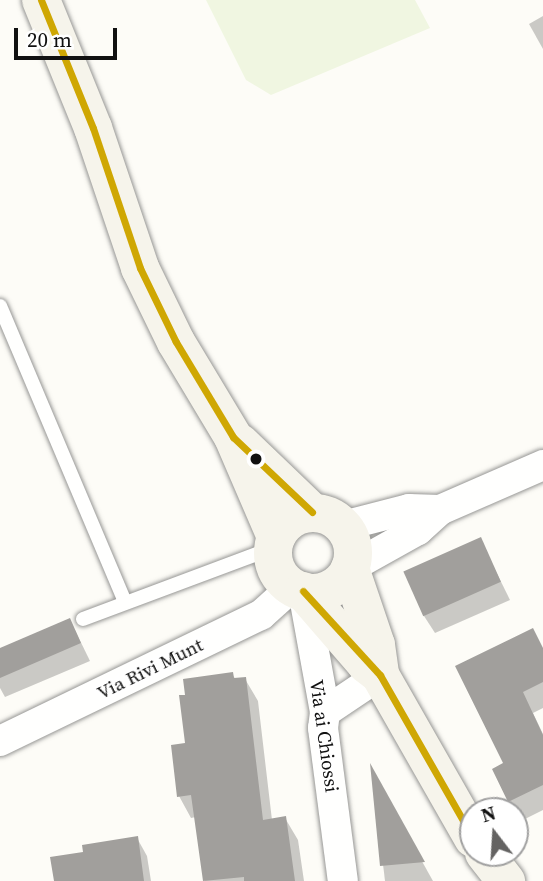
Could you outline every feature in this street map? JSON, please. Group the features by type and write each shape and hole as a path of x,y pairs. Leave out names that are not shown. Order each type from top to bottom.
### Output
{"main road":[{"path":"41,0 93,128 145,279 176,342 233,437 274,542 277,570 366,664 380,675"},
{"path":"233,437 328,519 353,546 350,568 376,645 380,675 459,813"},
{"path":"274,542 290,520 328,519"},
{"path":"297,589 335,586 350,568"},
{"path":"495,867 506,881"}],"street":[{"path":"350,568 418,530 440,510 543,465"},
{"path":"328,519 409,509 440,510"},
{"name":"Via ai Chiossi","path":"297,589 325,712 323,728 343,881"},
{"name":"Via Rivi Munt","path":"0,741 261,615 297,589"},
{"path":"325,712 380,675"}],"lane":[{"path":"0,306 125,602"},
{"path":"83,619 274,542"}],"green space":[{"path":"206,0 415,0 430,28 271,95 246,80"}],"building":[{"path":"481,537 501,582 423,616 403,572"},
{"path":"70,618 81,643 0,678 0,648"},
{"path":"533,628 543,648 543,682 523,692 543,735 543,785 518,797 506,797 492,769 503,763 455,666"},
{"path":"233,672 234,678 246,677 263,820 286,816 295,881 244,881 244,877 203,881 191,795 177,797 171,745 185,743 179,695 185,695 183,679"},
{"path":"370,763 425,862 380,866"},
{"path":"138,836 144,881 54,881 50,857 83,852 82,845"}],"transit line":[{"path":"41,0 93,128 140,268 176,342 233,437 312,512"},
{"path":"303,591 380,675 459,813"}]}
